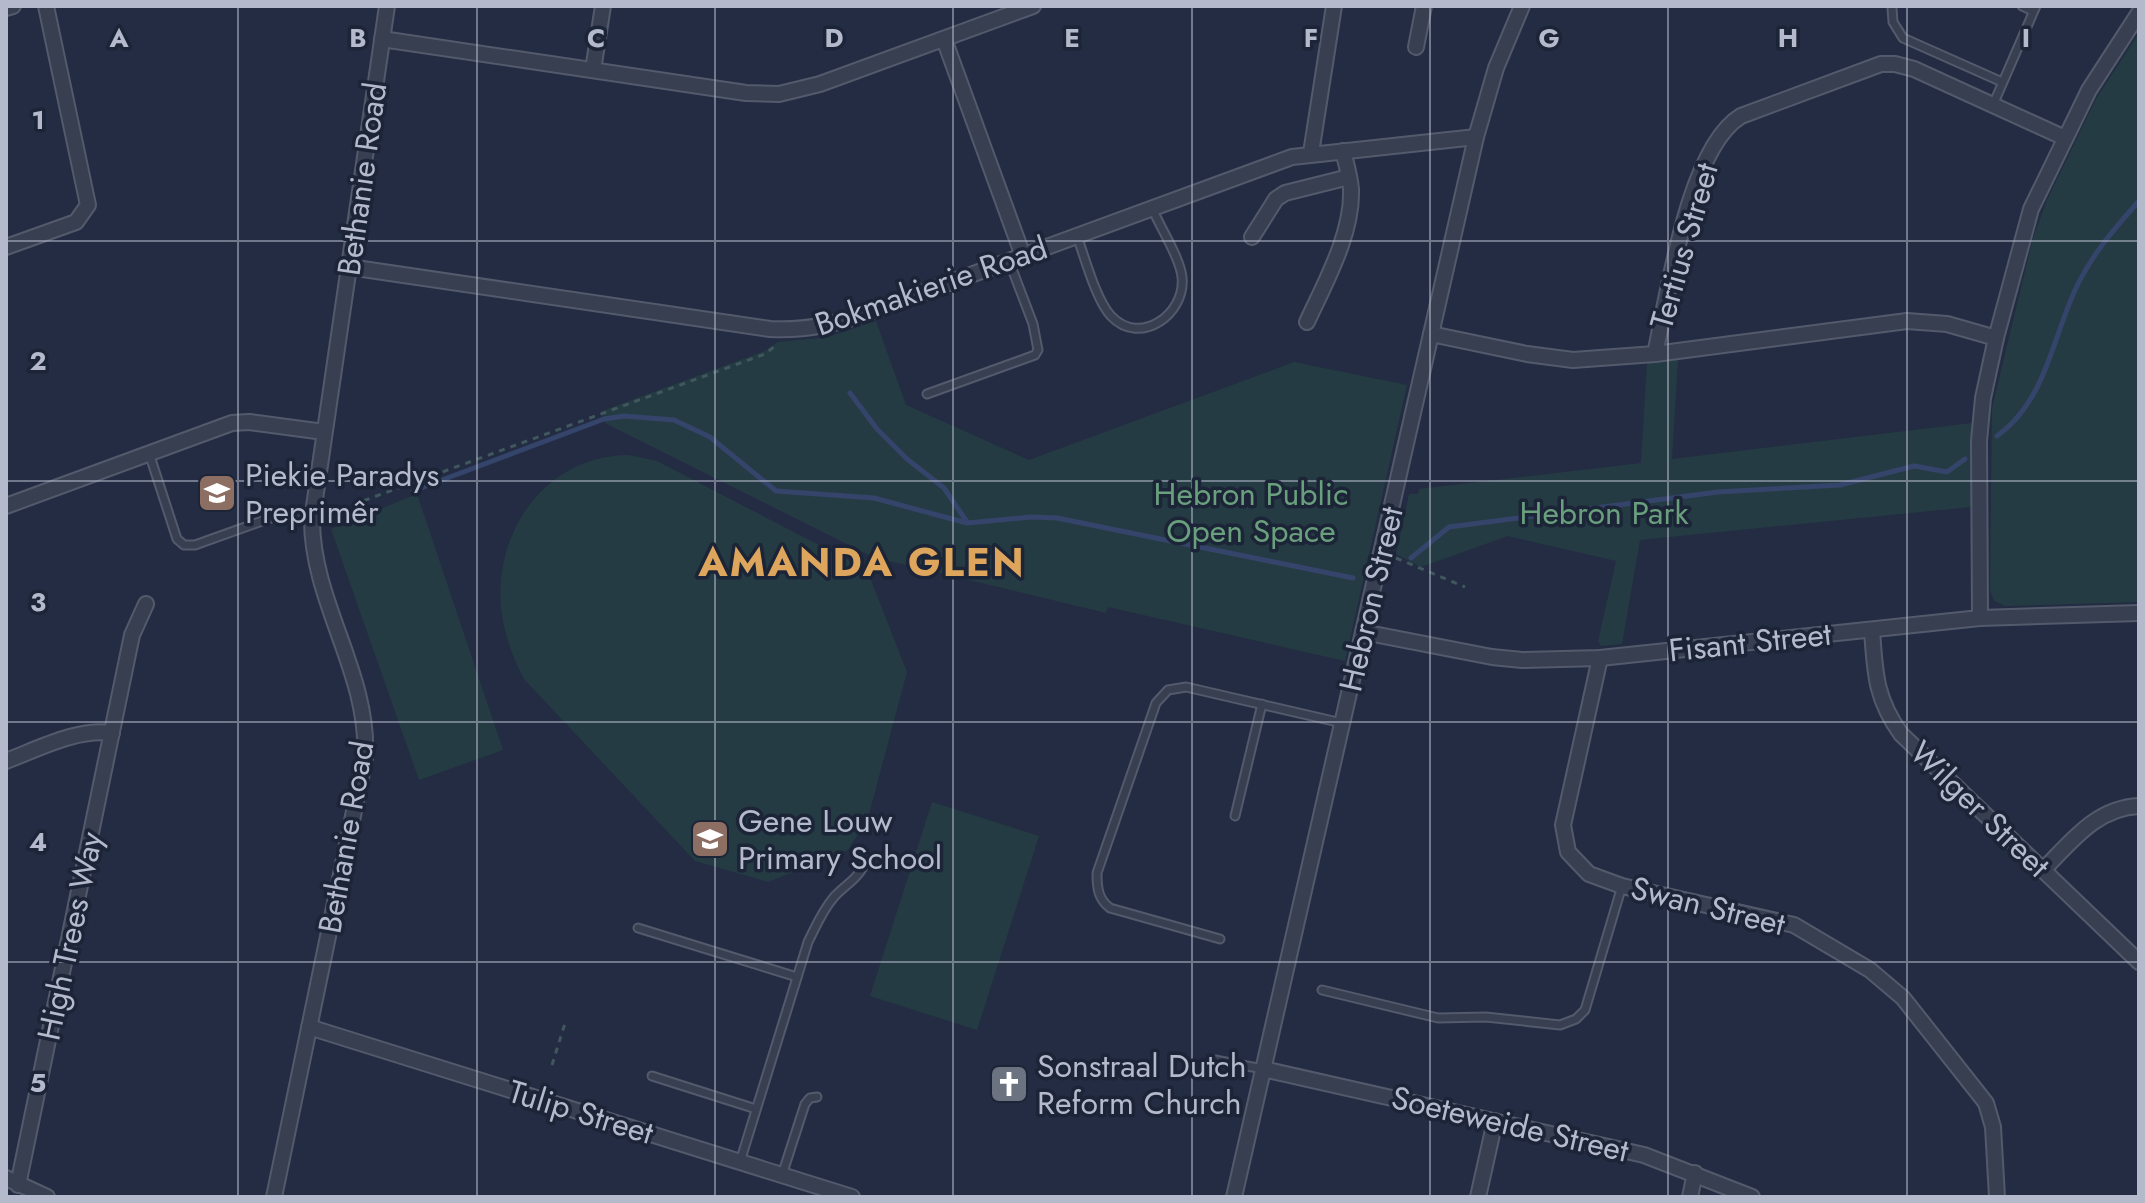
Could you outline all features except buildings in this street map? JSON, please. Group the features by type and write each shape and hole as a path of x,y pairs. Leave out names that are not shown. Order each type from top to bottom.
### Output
{"street":[{"path":"6,8 13,6"},
{"path":"6,247 76,222 87,209 88,198 46,6"},
{"name":"Bethanie Road","path":"274,1197 367,737 360,697 315,560 312,517 387,6"},
{"path":"593,70 603,6"},
{"path":"382,39 746,93 779,94 820,84 1033,6"},
{"path":"1311,153 1334,6"},
{"path":"1416,47 1424,6"},
{"name":"Hebron Street","path":"1234,1197 1476,137 1496,68 1522,6"},
{"path":"1980,618 1979,441 1983,398 1996,338 2031,209 2089,90 2139,13"},
{"path":"944,39 1016,258"},
{"name":"Tertius Street","path":"1655,354 1695,184 1713,146 1734,120 1888,63 1904,65 2065,138"},
{"name":"Bokmakierie Road","path":"349,267 784,330 821,327 840,323 1292,157 1476,137"},
{"path":"1307,322 1339,252 1350,203 1349,177 1343,151"},
{"path":"1252,237 1276,199 1285,193 1349,177"},
{"path":"1431,334 1555,358 1603,359 1907,321 1947,324 1996,338"},
{"path":"6,506 238,422 324,432"},
{"name":"High Trees Way","path":"47,1197 12,1182 132,635 146,604"},
{"name":"Fisant Street","path":"1363,632 1522,660 1600,658 1980,618 2139,613"},
{"name":"Wilger Street","path":"1872,630 1876,684 1887,715 1901,734 2139,962"},
{"name":"Swan Street","path":"1600,658 1564,816 1563,834 1568,852 1580,867 1598,878 1622,886 1794,925 1870,970 1903,998 1986,1103 1993,1127 1997,1197"},
{"path":"6,761 59,741 98,731 112,733"},
{"path":"2043,870 2093,821 2109,812 2139,806"},
{"name":"Tulip Street","path":"309,1027 852,1197"},
{"name":"Soeteweide Street","path":"1263,1069 1644,1155 1752,1197"},
{"path":"1478,1197 1495,1121"},
{"path":"1690,1197 1695,1173"}],"lane":[{"path":"1993,105 2034,9 2022,6"},
{"path":"1892,8 1895,28 1903,38 2002,82"},
{"path":"1077,236 1104,306 1113,318 1133,328 1156,325 1169,315 1178,302 1182,279 1152,208"},
{"path":"927,394 1035,355 1038,345 1016,258"},
{"path":"149,452 177,539 184,545 195,545 279,515 312,517"},
{"path":"1220,939 1110,908 1099,895 1097,873 1156,703 1175,687 1186,687 1343,723"},
{"path":"1235,816 1262,704"},
{"path":"740,1162 797,977 820,915 836,895 860,874 867,859"},
{"path":"1322,990 1438,1018 1486,1017 1560,1025 1571,1022 1585,1010 1622,886"},
{"path":"638,928 797,977"},
{"path":"1215,1060 1263,1069"},
{"path":"652,1076 756,1109"},
{"path":"782,1175 805,1104 810,1098 817,1097"}],"path":[{"path":"312,517 765,354 782,341 784,330"},
{"path":"1393,556 1465,587"},
{"path":"552,1065 566,1020"}],"green space":[{"path":"2139,33 2139,602 2005,606 1994,601 1990,590 1992,408 2033,238 2047,200 2096,99"},
{"name":"Hebron Public Open Space","path":"876,321 906,405 1029,460 1294,362 1407,385 1345,661 1108,607 1106,613 873,557 605,423 602,411 765,351 778,342 828,337"},
{"name":"Hebron Park","path":"1678,359 1672,459 1972,423 1971,507 1640,540 1622,644 1601,646 1598,641 1616,561 1508,536 1421,567 1396,554 1409,494 1418,494 1419,489 1641,463 1647,362"},
{"path":"628,455 657,461 867,570 907,672 868,818 848,850 768,882 695,861 524,679 509,645 501,608 501,579 506,551 517,525 532,502 550,483 573,468 599,459"},
{"path":"417,494 503,750 419,780 331,529"},
{"path":"932,802 1039,836 977,1030 870,996"}],"waterway":[{"path":"1997,436 2014,421 2038,386 2068,306 2090,263 2139,201"},
{"path":"850,393 877,429 907,459 944,488 967,522"},
{"path":"413,491 604,419 624,416 674,420 710,437 776,491 874,498 967,523 1031,517 1057,518 1353,578"},
{"path":"1411,558 1449,527 1718,492 1840,485 1914,466 1947,472 1965,459"}],"place":[{"name":"Piekie Paradys Preprimêr","path":"217,493"},
{"name":"Gene Louw Primary School","path":"710,839"},
{"name":"Sonstraal Dutch Reform Church","path":"1009,1084"}],"district":[{"name":"AMANDA GLEN","path":"862,562"}]}
